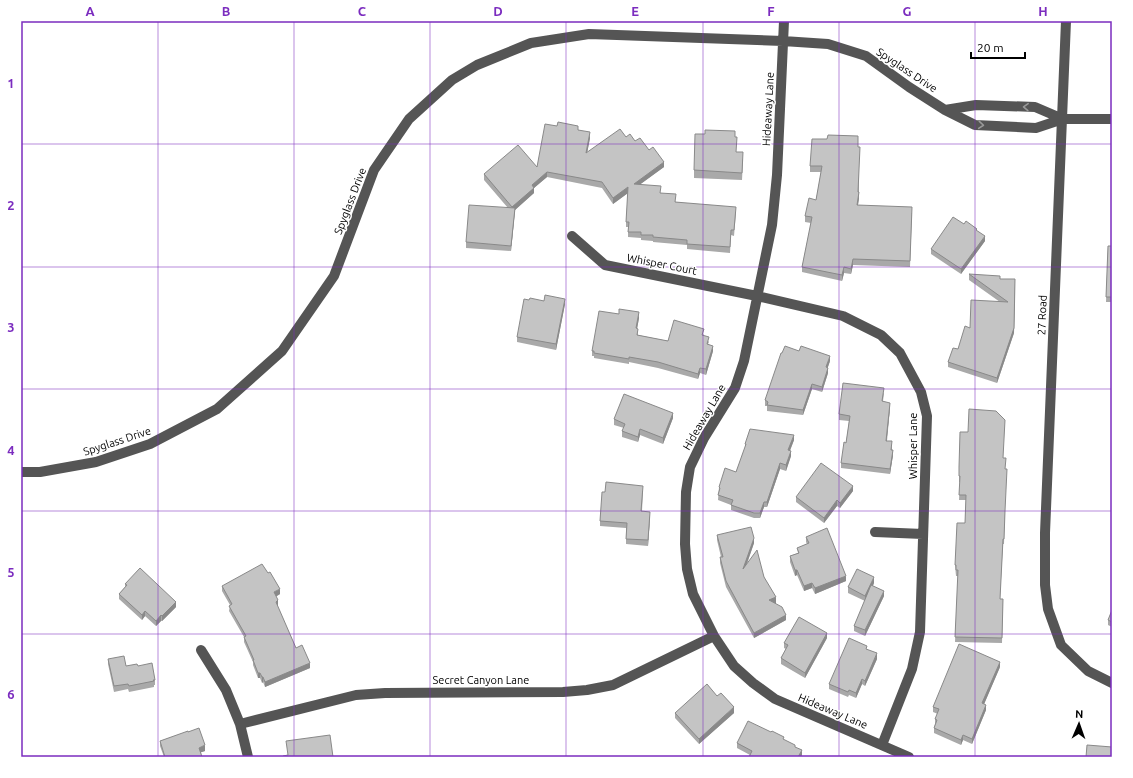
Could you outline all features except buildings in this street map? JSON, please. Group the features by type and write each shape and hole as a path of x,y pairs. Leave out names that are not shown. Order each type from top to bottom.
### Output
{"street":[{"name":"Hideaway Lane","path":"784,21 777,175 772,225 744,361 735,388 704,438 690,467 686,492 685,544 687,569 693,594 714,636 734,666 753,683 775,699 909,757"},
{"name":"27 Road","path":"1066,21 1045,534 1046,585 1048,609 1061,645 1088,671 1112,683"},
{"name":"Spyglass Drive","path":"21,472 40,472 96,462 150,444 217,409 282,351 334,276 374,170 409,119 452,80 477,65 531,43 589,34 828,44 866,56 909,87 945,110 975,125 1036,128 1063,119"},
{"path":"945,110 976,106 1035,107 1063,119 1112,120"},
{"name":"Whisper Court","path":"572,236 605,265 757,296"},
{"name":"Whisper Lane","path":"757,296 843,316 881,335 900,353 921,392 927,416 920,632 912,669 882,745"},
{"path":"876,532 923,534"},
{"name":"Secret Canyon Lane","path":"240,724 356,695 385,693 556,692 587,690 613,684 714,636"},
{"path":"201,650 226,690 240,724 248,757"}]}
